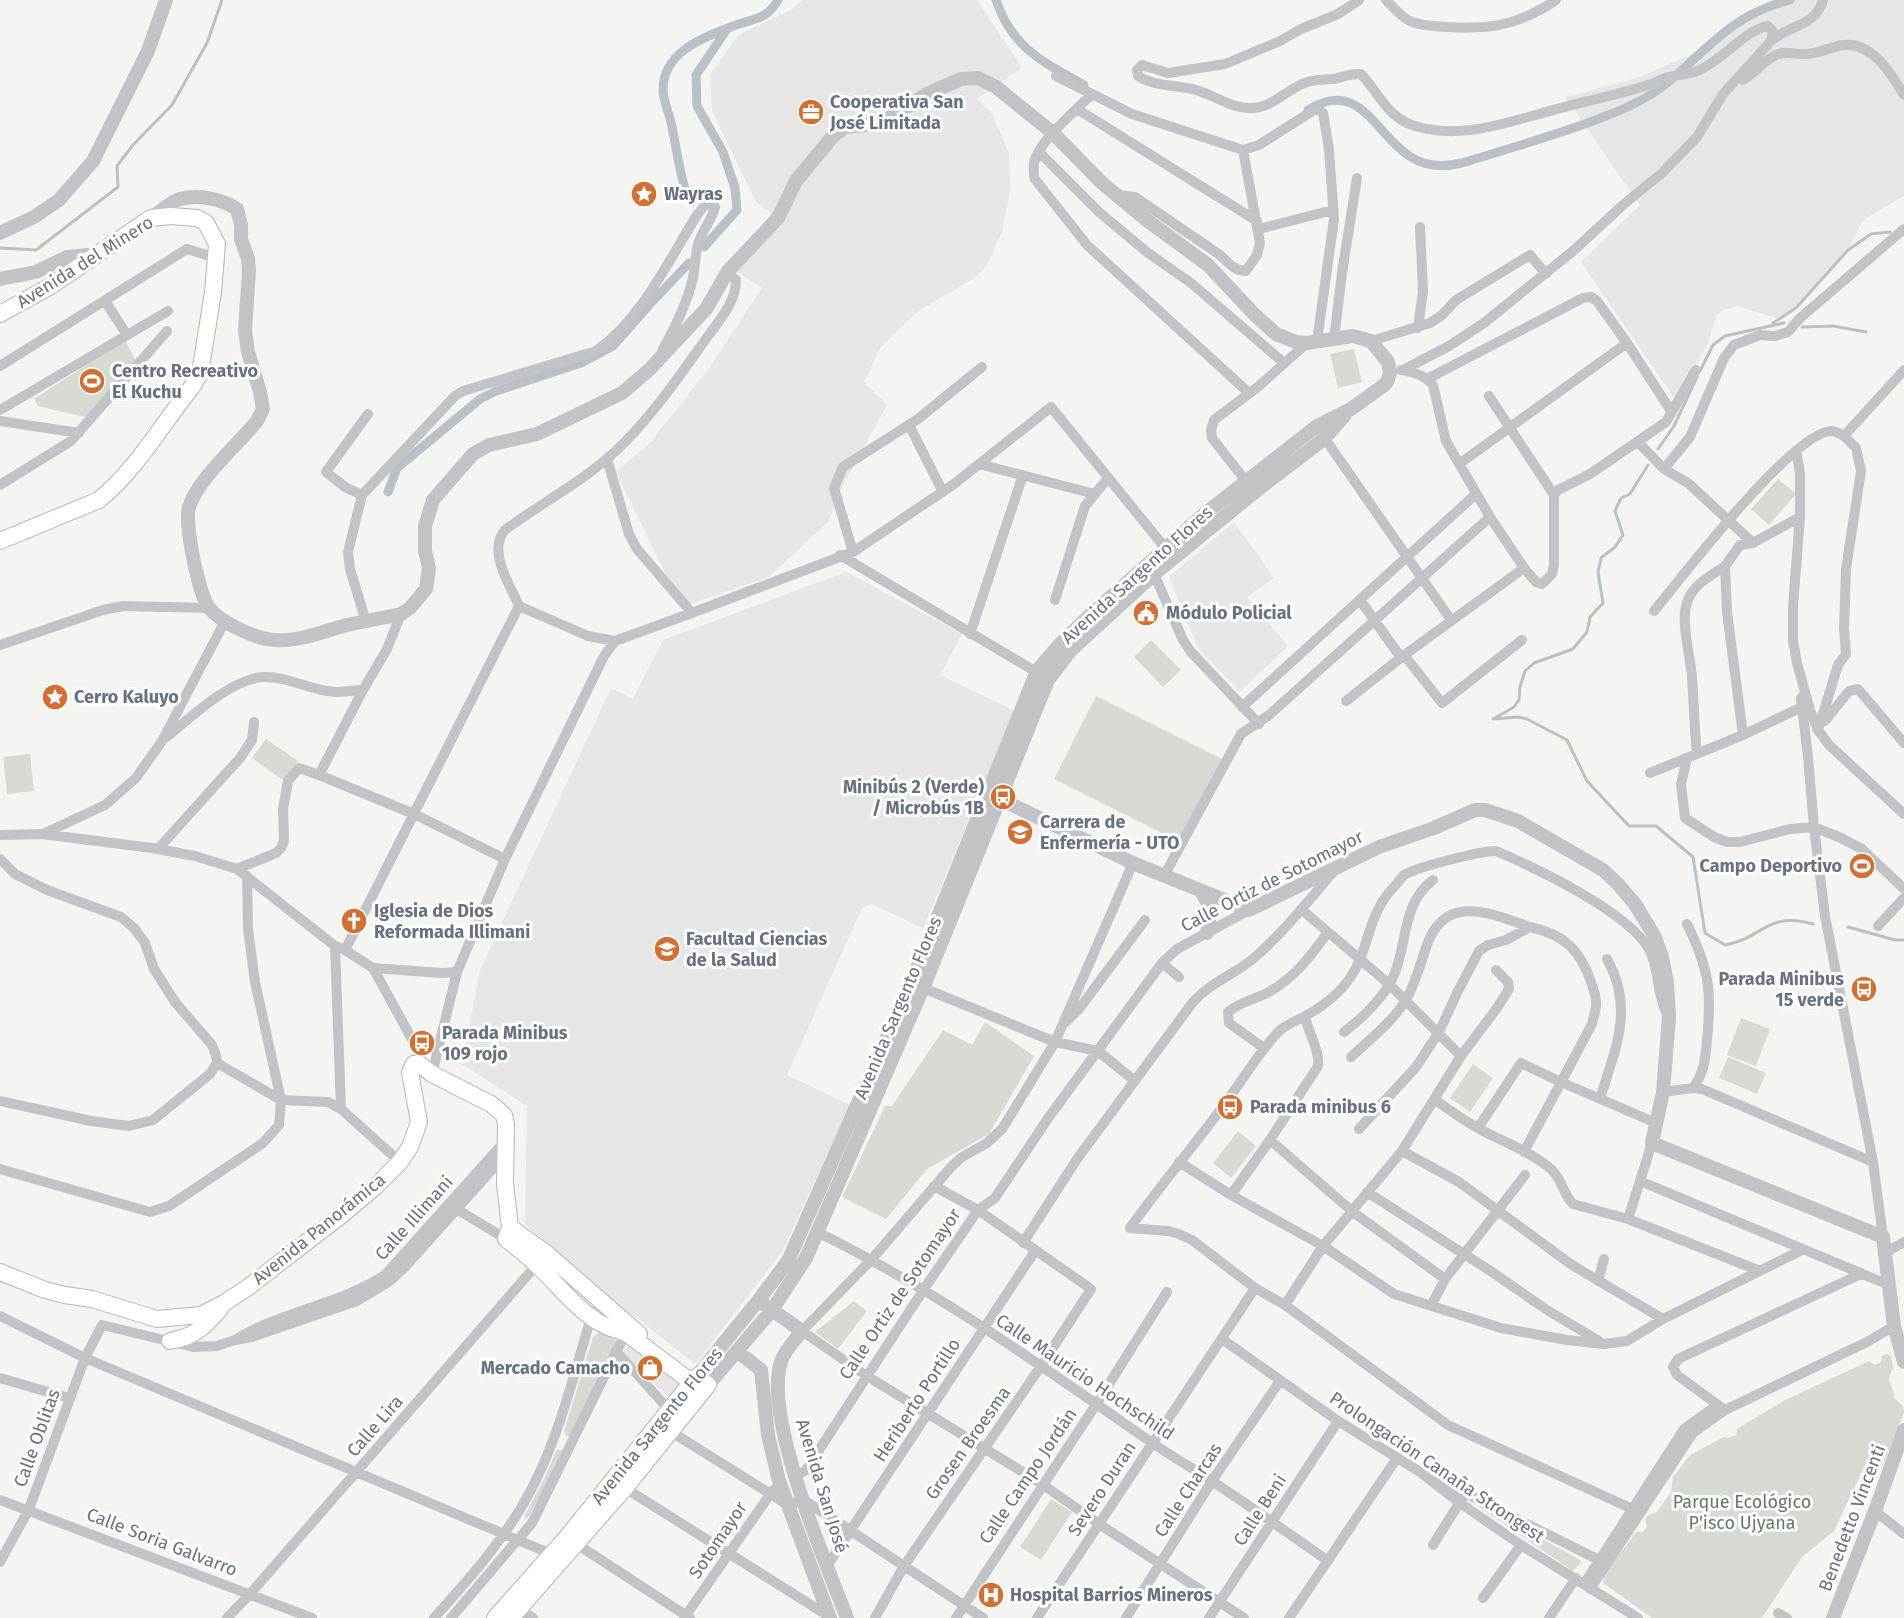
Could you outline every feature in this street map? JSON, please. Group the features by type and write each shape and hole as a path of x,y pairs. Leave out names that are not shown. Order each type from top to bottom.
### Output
{"main road":[{"name":"Avenida del Minero","path":"0,314 50,287 151,218 189,216 206,223 217,244 216,258"},
{"path":"0,541 99,500 125,475 199,375 213,292 216,258"},
{"path":"422,1071 500,1110 504,1115 508,1233 602,1302 627,1329 700,1385"},
{"name":"Avenida Panorámica","path":"170,1341 197,1333 205,1318 343,1214 400,1162 410,1148 419,1122 422,1071"},
{"path":"542,1259 591,1318 613,1330 627,1329"},
{"path":"0,1272 45,1290 109,1303 157,1319 205,1318"},
{"name":"Avenida Sargento Flores","path":"572,1540 670,1411 700,1385"},
{"name":"Avenida Sargento Flores","path":"495,1618 519,1612 558,1556 624,1488 670,1431 700,1385"}],"street":[{"path":"0,233 34,217 59,200 93,161 148,51 166,0"},
{"path":"1359,0 1338,14 1225,64 1168,73 1142,65 1137,70 1138,76 1171,87 1198,91 1230,104 1251,109 1263,106 1303,83 1319,79 1335,79 1351,73 1361,74 1386,106 1405,122 1427,129 1457,130 1521,121 1545,112 1601,99 1668,77 1688,74 1714,62 1760,27 1771,28 1773,32 1771,41"},
{"path":"1386,0 1411,22 1470,29 1512,24 1556,0"},
{"path":"1351,409 1383,386 1396,370 1449,346 1546,274 1662,173 1706,125 1723,94 1771,41 1813,18 1819,11 1823,0"},
{"path":"1732,86 1778,54 1789,52 1807,54 1850,45 1879,59 1887,67 1904,95"},
{"path":"1056,76 1132,114 1243,150 1259,145 1314,110 1323,113 1329,149 1333,232 1312,342 1215,420 1212,430 1212,438 1245,480"},
{"path":"151,218 178,199 194,197 226,202 237,209 241,225 241,239 248,259 245,330 248,352 263,409 257,421 197,490 188,509 188,530 192,556 208,608 225,621 259,638 277,640 300,638 401,614 410,608 426,590 429,568 425,551 425,526 433,500 473,454 489,445 537,434 622,393 706,309 727,273 778,218 796,181 833,136 845,128 875,124 886,120 927,94 961,79 978,78 996,87 1053,133 1116,195 1208,265 1276,334 1296,342 1353,336 1371,341 1418,328 1442,315 1456,300 1530,255 1546,274"},
{"path":"1092,94 1053,133 1039,152 1034,162 1034,178 1087,245 1249,393"},
{"path":"1077,109 1258,225 1333,210"},
{"path":"1116,195 1135,197 1220,255 1231,266 1240,271 1246,271 1257,255 1260,243 1243,150"},
{"path":"1039,152 1099,212 1148,253 1191,283 1284,363"},
{"path":"1334,339 1357,178"},
{"path":"366,622 350,569 348,552 362,495 455,396 463,391 596,351 612,340 632,319 697,215 705,205 711,204 715,207 714,214 704,228 698,245 693,279 683,308 656,361"},
{"path":"1418,328 1423,291 1420,227"},
{"path":"1664,469 1690,437 1724,358 1734,345 1760,335 1775,336 1788,332 1799,319 1904,229"},
{"path":"0,366 187,249 216,258"},
{"path":"0,279 36,272 67,256 98,254"},
{"path":"727,273 736,280 736,290 725,312 646,419 607,459 566,490 505,530 500,536 500,563 519,606 588,636 615,641 692,613 840,555 853,552 943,492 1051,407 1169,553"},
{"path":"1427,379 1587,297 1597,301 1671,411"},
{"path":"105,301 127,335"},
{"path":"1,417 168,311"},
{"path":"0,485 62,449 79,433 167,331"},
{"path":"1371,341 1396,370 1415,372 1432,385 1446,441 1490,517 1524,568 1536,582 1542,584 1552,574 1554,564 1554,495 1489,396"},
{"path":"1459,464 1627,343"},
{"path":"853,552 834,488 839,472 843,467 909,425 982,367"},
{"path":"1554,495 1558,490 1590,474 1666,422 1696,370"},
{"path":"1844,436 1904,370"},
{"name":"Avenida Sargento Flores","path":"700,1385 736,1351 772,1310 798,1271 817,1232 1042,675 1059,645 1169,553 1245,480 1317,426 1351,409"},
{"name":"Avenida Sargento Flores","path":"1169,553 1240,504 1324,439 1351,409"},
{"path":"362,495 345,487 326,472 368,414"},
{"path":"1,417 79,433"},
{"path":"909,425 943,492"},
{"path":"1317,426 1451,620"},
{"path":"1654,611 1729,520 1781,464 1796,451 1825,433 1834,430 1844,436 1856,448 1861,471 1846,569 1844,628 1846,654 1838,665 1818,730"},
{"path":"1638,442 1664,469 1688,483 1753,543"},
{"path":"1796,451 1800,472 1800,517 1793,606 1794,641 1806,695 1818,730 1829,745 1904,814"},
{"path":"607,459 629,534 655,571 692,613"},
{"path":"979,464 1095,494"},
{"path":"970,634 1023,476"},
{"path":"1055,600 1085,506 1108,478"},
{"path":"1232,491 1240,504"},
{"path":"1242,706 1476,494"},
{"path":"1164,876 1242,734 1259,724 1490,517"},
{"path":"1697,753 1692,710 1692,677 1684,613 1688,598 1701,583 1725,566 1740,545 1753,543 1800,517"},
{"path":"840,555 1042,675"},
{"path":"1725,566 1726,612 1743,735"},
{"path":"1346,701 1402,656 1524,568"},
{"path":"1150,569 1183,640 1191,652 1259,724"},
{"path":"1360,600 1397,652 1408,660 1442,703 1522,640"},
{"path":"0,645 103,610 123,606 208,608"},
{"path":"341,1109 340,948 414,814 519,606"},
{"path":"319,775 387,649 401,614"},
{"path":"42,834 105,806 136,778 162,741 225,621"},
{"path":"422,1071 457,972 506,860 604,656 615,641"},
{"name":"Avenida Sargento Flores","path":"982,825 1000,798 1042,675"},
{"path":"162,741 191,717 246,681 264,677 296,682 334,692 363,690"},
{"path":"1818,730 1849,690 1858,688 1904,743"},
{"path":"1806,695 1801,698 1826,916 1873,1162 1894,1326 1904,1362"},
{"path":"1650,773 1743,735 1802,707"},
{"path":"158,849 240,758 252,740 254,722"},
{"path":"1687,758 1681,784 1685,818 1714,837 1727,842 1740,842 1790,829 1814,827 1841,837 1862,849 1904,889"},
{"path":"237,869 276,853 281,848 284,841 283,809 288,781 299,768 414,814 506,860"},
{"path":"1000,798 1133,863 1249,910"},
{"name":"Calle Ortiz de Sotomayor","path":"796,1476 806,1470 978,1210 995,1198 1049,1117 1162,963 1177,949 1249,910 1379,847 1434,828 1475,810 1485,810 1512,818 1603,870 1635,904 1655,937 1667,982 1669,1017 1663,1092 1652,1143 1628,1219"},
{"path":"0,835 42,834 195,856 237,869 340,948 373,968 457,972"},
{"path":"1635,1510 1448,1425 1285,1305 1254,1288 1186,1237 1150,1228 1130,1228 1224,1105 1264,1048 1281,1029 1318,1008 1338,993 1350,979 1361,960 1375,913 1386,896 1404,876 1428,866 1485,851 1496,851 1569,887 1607,909 1642,939 1657,970 1661,1000 1669,1017"},
{"path":"0,859 15,874 47,890 121,918 134,928 145,943 154,969 176,1002 212,1045 217,1063 210,1074 153,1120 129,1126 91,1121 0,1101"},
{"path":"802,1331 872,1259 934,1186 962,1157 987,1143 1002,1129 1055,1042 1133,863"},
{"path":"1023,1243 1077,1159 1202,993 1252,960 1280,934 1334,870"},
{"path":"0,1169 150,1212 169,1206 263,1143 279,1125 281,1100 255,982 248,929 247,876"},
{"path":"1344,1032 1355,1023 1389,984 1412,908 1419,894 1434,880"},
{"path":"1201,891 1211,912 1207,933"},
{"path":"1878,926 1904,898"},
{"path":"1301,909 1389,984 1461,1056"},
{"path":"1351,1058 1387,1023 1406,1000 1434,929 1447,916 1478,910 1546,931 1570,944 1581,958 1596,1004 1592,1024 1524,1152"},
{"path":"1062,1026 1079,1009 1145,920"},
{"path":"1687,924 1703,960 1710,1004 1705,1066 1693,1088"},
{"path":"1359,1129 1416,1067 1439,1032 1479,951 1530,927"},
{"path":"1264,1048 1228,1023 1228,1012 1242,1002 1266,993 1291,978 1328,932"},
{"path":"1600,1099 1620,1033 1622,1017 1619,987 1607,959"},
{"path":"1162,963 1179,977"},
{"path":"373,968 413,1041 422,1071"},
{"path":"1285,1305 1323,1246 1402,1150 1461,1056 1509,988 1508,982 1496,970"},
{"path":"917,985 1055,1042 1098,1051 1135,1081"},
{"name":"Avenida Sargento Flores","path":"700,1385 788,1261 917,985"},
{"path":"1231,1195 1318,1066 1319,1058 1307,1030 1305,1016"},
{"path":"217,1063 281,1100 328,1102 341,1109 400,1162"},
{"path":"1478,1128 1521,1063 1656,1123"},
{"path":"1663,1092 1702,1089 1873,1162"},
{"path":"1434,1100 1549,1168 1559,1177 1568,1199 1573,1204 1628,1219 1760,1271"},
{"path":"1270,1140 1353,1212 1445,1279"},
{"path":"1652,1143 1883,1237"},
{"name":"Calle Illimani","path":"102,1324 204,1348 235,1340 249,1331 371,1284 385,1275 399,1261 506,1147"},
{"path":"1402,1150 1459,1182 1572,1265 1663,1319"},
{"path":"1179,1162 1231,1195 1323,1246 1394,1294 1432,1304 1501,1328 1567,1340 1604,1344 1627,1341 1663,1319 1802,1250"},
{"path":"1432,1304 1445,1279 1525,1175"},
{"path":"1640,1181 1889,1285"},
{"path":"934,1186 978,1210 1035,1251"},
{"path":"1367,1192 1557,1316 1604,1344"},
{"path":"451,1207 508,1233"},
{"name":"Calle Mauricio Hochschild","path":"817,1232 872,1259 924,1289 1097,1403 1152,1443 1212,1481 1328,1561"},
{"path":"1885,1253 1904,1242"},
{"name":"Grosen Broesma","path":"875,1618 904,1566 1091,1289 1035,1251"},
{"name":"Heriberto Portillo","path":"827,1566 1035,1251"},
{"name":"Calle Lira","path":"227,1618 542,1259"},
{"path":"1598,1281 1604,1259"},
{"path":"1721,1407 1677,1376 1673,1367 1678,1359 1861,1274"},
{"name":"Severo Duran","path":"1037,1618 1254,1288"},
{"name":"Calle Campo Jordán","path":"956,1618 1167,1292"},
{"path":"759,1301 867,1376 1042,1485 1244,1618"},
{"path":"434,1618 504,1533 535,1483 554,1440 591,1318 602,1302"},
{"path":"0,1316 85,1358 558,1556"},
{"name":"Calle Oblitas","path":"0,1562 29,1509 69,1398 102,1324"},
{"path":"1549,1618 1603,1562 1635,1510 1685,1442 1721,1407 1867,1342 1894,1326"},
{"path":"452,1618 532,1523 627,1329"},
{"name":"Avenida San José","path":"802,1331 781,1361 778,1380 779,1405 796,1476 847,1618"},
{"name":"Prolongación Canaña Strongest","path":"1222,1339 1338,1421 1420,1472 1521,1545 1638,1618"},
{"path":"616,1351 670,1411"},
{"name":"Avenida San José","path":"736,1351 761,1370 768,1435 779,1481 830,1618"},
{"path":"0,1378 69,1398"},
{"name":"Calle Charcas","path":"1126,1618 1212,1481 1280,1380"},
{"name":"Calle Beni","path":"1209,1618 1338,1421"},
{"name":"Benedetto Vincenti","path":"1834,1617 1904,1430"},
{"path":"670,1431 788,1505 804,1500 983,1618"},
{"path":"554,1440 571,1446"},
{"path":"1289,1618 1397,1458"},
{"path":"1420,1472 1603,1562"},
{"name":"Sotomayor","path":"687,1617 779,1481"},
{"path":"624,1488 830,1618"},
{"path":"1433,1545 1466,1493"},
{"name":"Calle Soria Galvarro","path":"0,1500 29,1509 312,1618"},
{"path":"1875,1511 1904,1534"},
{"path":"572,1540 687,1617"},
{"path":"1483,1598 1521,1545"}],"shaded area":[{"path":"803,0 977,0 1022,68 977,99 992,114 1009,153 1010,191 1002,231 987,266 973,279 918,311 881,347 864,382 887,405 839,493 829,521 769,577 687,605 664,571 616,472 649,444 710,367 762,288 735,271 771,213 756,202 712,111 710,75 738,35 791,10"},
{"path":"1779,0 1904,0 1904,196 1863,220 1848,250 1796,308 1779,319 1737,306 1723,310 1717,315 1706,348 1675,399 1581,262 1640,205 1565,97 1637,78 1709,47"},
{"path":"1234,522 1274,578 1247,597 1288,646 1240,692 1198,648 1169,577"},
{"name":"Facultad Ciencias de la Salud","path":"846,572 962,634 940,675 1015,711 923,928 871,904 862,908 787,1075 850,1105 782,1252 695,1364 637,1318 623,1310 525,1224 527,1106 462,1064 480,970 611,688 633,699 663,640"},
{"name":"Mercado Camacho","path":"630,1343 681,1383 669,1398 623,1352"}],"green space":[{"name":"Centro Recreativo El Kuchu","path":"125,340 137,363 85,417 38,406 34,399"},
{"path":"1354,349 1362,382 1338,388 1330,354"},
{"path":"1778,479 1796,494 1769,525 1751,509"},
{"path":"1151,640 1181,670 1163,687 1134,657"},
{"path":"1096,696 1222,759 1180,842 1054,779"},
{"path":"266,739 298,761 284,781 252,758"},
{"path":"30,754 34,791 7,794 3,757"},
{"path":"1741,1018 1770,1029 1756,1066 1727,1055"},
{"path":"985,1022 1034,1056 989,1134 927,1169 886,1219 842,1197 885,1106 892,1106 943,1030 972,1045"},
{"path":"1728,1057 1766,1073 1757,1094 1719,1078"},
{"path":"1473,1064 1493,1078 1470,1112 1450,1098"},
{"path":"1238,1131 1256,1146 1231,1178 1213,1163"},
{"path":"854,1301 867,1311 838,1349 815,1332"},
{"path":"600,1332 616,1341 570,1436 566,1436 564,1431 593,1337"},
{"name":"Parque Ecológico P'isco Ujyana","path":"1886,1354 1891,1356 1893,1367 1889,1378 1895,1399 1903,1406 1904,1412 1882,1468 1866,1463 1834,1531 1802,1557 1762,1618 1652,1618 1603,1583 1604,1575 1636,1532 1643,1532 1647,1526 1645,1520 1647,1516 1657,1512 1671,1492 1673,1477 1690,1455 1724,1437 1729,1438 1736,1435 1737,1429 1785,1400 1869,1361 1875,1365 1881,1362 1882,1356"},
{"path":"557,1449 562,1451 549,1481 527,1519 524,1517"},
{"path":"1051,1499 1072,1512 1041,1560 1020,1547"},
{"path":"1474,1501 1582,1561 1573,1571 1473,1503"}],"waterway":[{"path":"0,248 36,250 118,187 117,166 133,145 172,105 207,43 222,0"},
{"path":"687,195 663,91 665,77 670,66 677,56 699,41 760,17 770,11 778,0"},
{"path":"996,0 1003,16 1020,42 1042,61 1084,85"},
{"path":"1679,73 1717,38 1742,20 1772,5 1790,0"},
{"path":"704,247 737,210 735,188 723,152 697,106 696,75 727,29"},
{"path":"1308,110 1326,102 1341,100 1354,105 1366,113 1398,147 1411,157 1429,164 1449,165 1522,145 1606,116 1641,100 1672,79"},
{"path":"1773,323 1796,308 1848,250 1871,234 1890,232"},
{"path":"388,492 397,468 480,399 496,391 581,363 613,346 689,263"},
{"path":"1700,371 1713,345 1725,336 1784,323"},
{"path":"1802,327 1833,326 1866,332"},
{"path":"1658,449 1674,426 1697,377"},
{"path":"1495,718 1514,707 1519,700 1525,671 1534,663 1573,649 1587,632 1590,617 1603,603 1598,572 1601,558 1615,547 1623,535 1615,511 1621,498 1630,494 1648,465"},
{"path":"1493,719 1518,717 1527,719 1567,740 1587,781 1629,826 1656,826 1693,857 1705,933 1725,945 1738,942 1775,923 1797,921 1813,924"},
{"path":"1848,927 1895,940 1904,940"}],"place":[{"name":"Cooperativa San José Limitada","path":"811,112"},
{"name":"Wayras","path":"644,194"},
{"name":"Centro Recreativo El Kuchu","path":"92,381"},
{"name":"Módulo Policial","path":"1146,613"},
{"name":"Cerro Kaluyo","path":"55,697"},
{"name":"Minibús 2 (Verde) / Microbús 1B","path":"1003,797"},
{"name":"Carrera de Enfermería - UTO","path":"1020,832"},
{"name":"Campo Deportivo","path":"1862,866"},
{"name":"Iglesia de Dios Reformada Illimani","path":"354,921"},
{"name":"Facultad Ciencias de la Salud","path":"667,949"},
{"name":"Parada Minibus 15 verde","path":"1864,989"},
{"name":"Parada Minibus 109 rojo","path":"422,1043"},
{"name":"Parada minibus 6","path":"1230,1107"},
{"name":"Mercado Camacho","path":"650,1368"},
{"name":"Hospital Barrios Mineros","path":"991,1595"}]}
